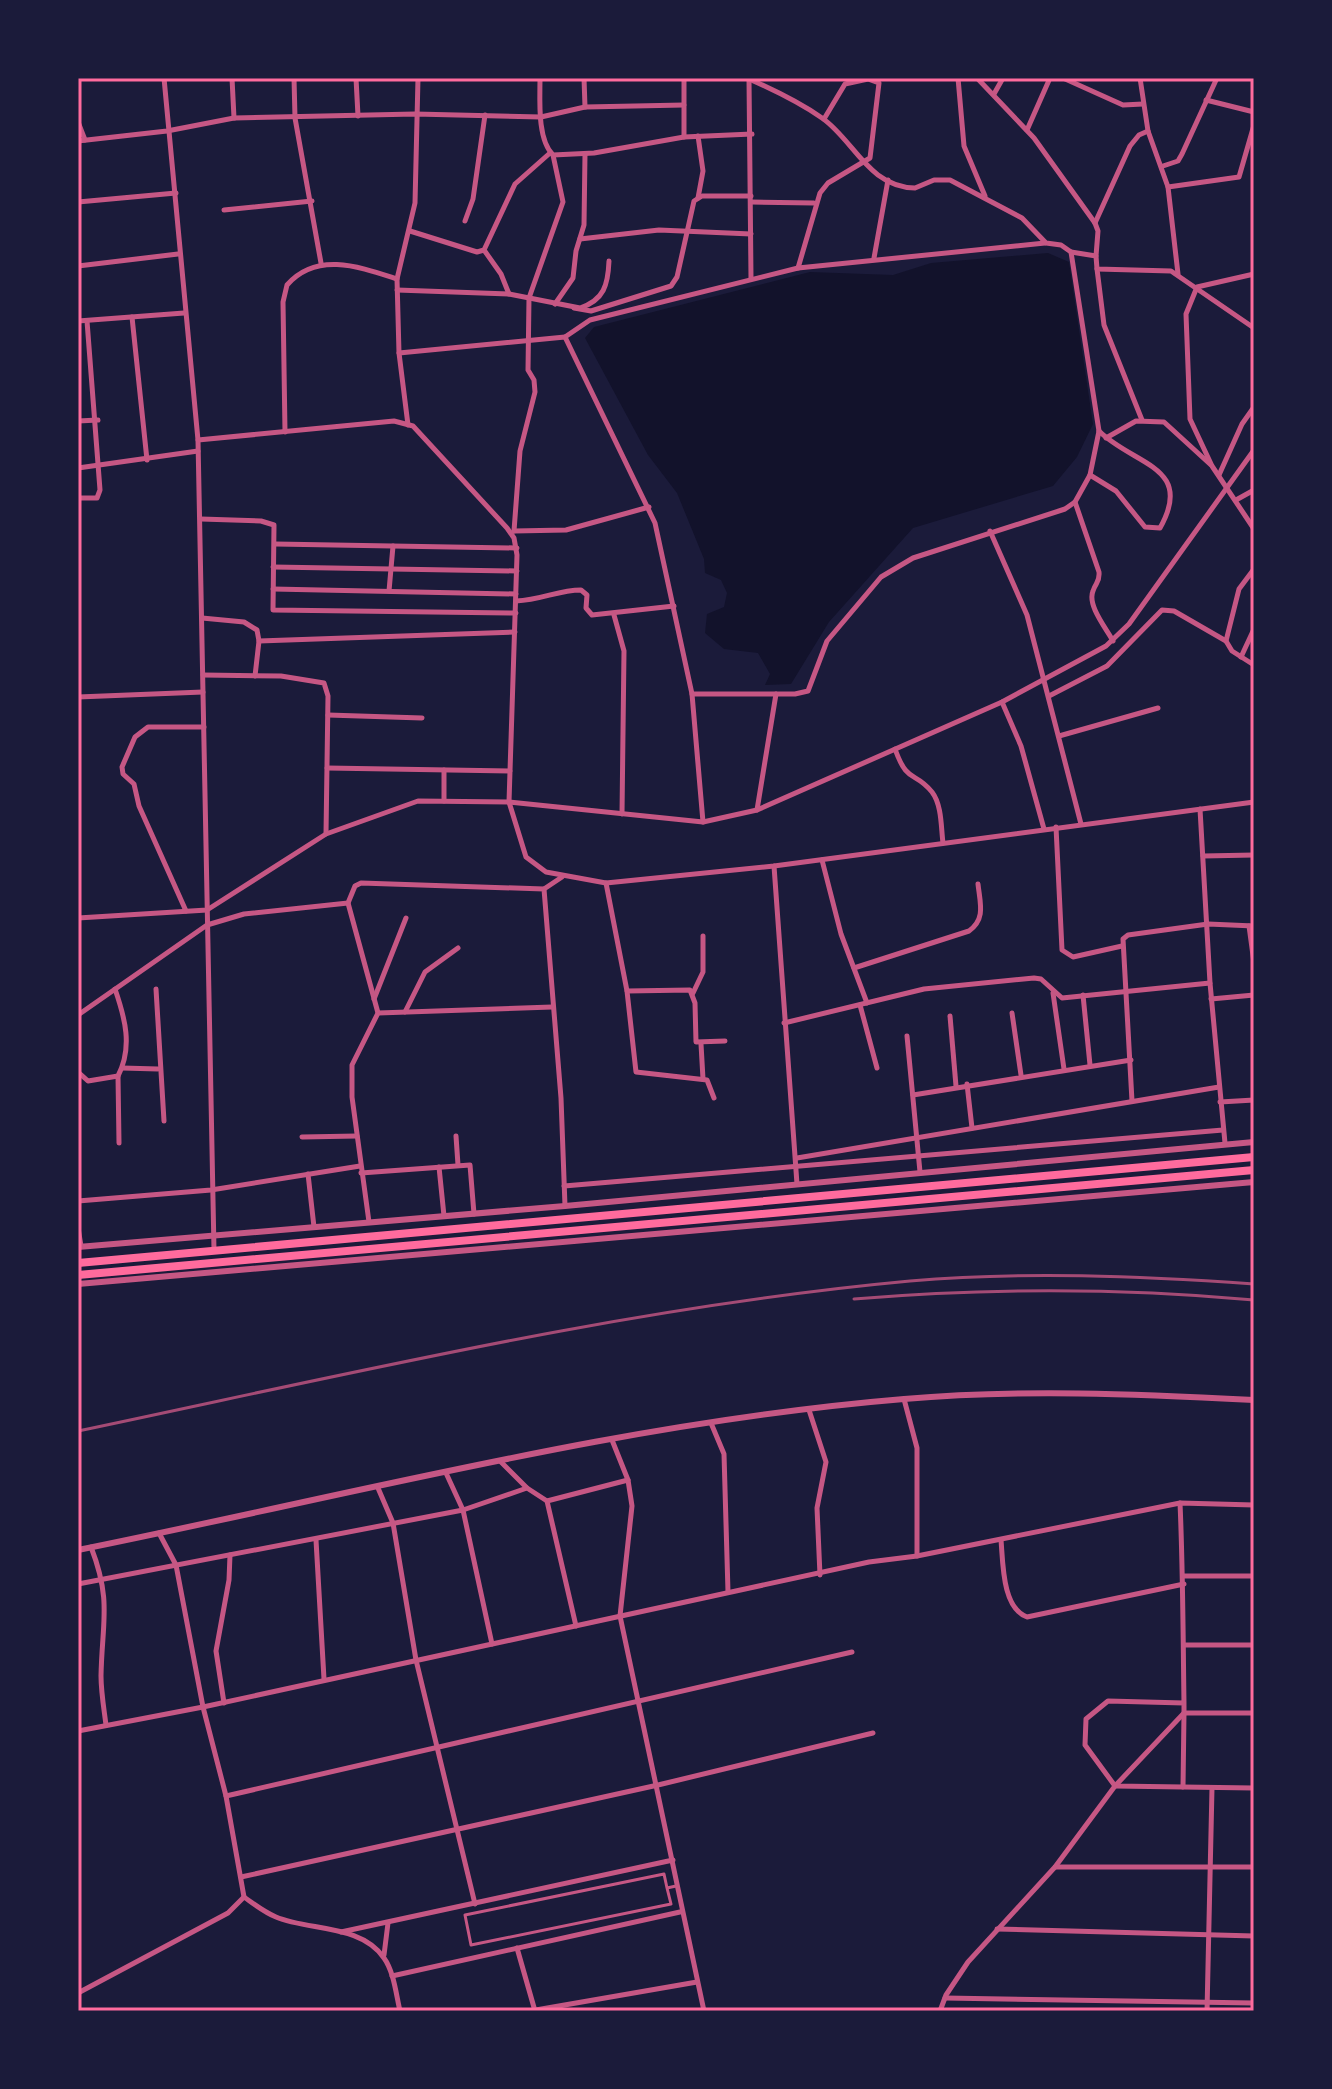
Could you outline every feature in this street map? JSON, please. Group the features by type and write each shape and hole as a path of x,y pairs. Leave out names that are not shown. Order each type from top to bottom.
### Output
{"highway":[{"path":"78,1263 1254,1157"},
{"path":"78,1275 1254,1170"},
{"path":"631,1200 633,1212"}],"street":[{"path":"164,78 167,131 176,193 178,254 198,440 214,1251"},
{"path":"232,78 234,118"},
{"path":"294,78 295,118 321,263"},
{"path":"356,78 358,116"},
{"path":"408,425 399,353 397,279 415,203 418,78"},
{"path":"540,78 541,117 563,202 529,298 528,370 534,380 535,392 520,451 512,531 517,548 517,571 509,802 526,857 535,867 562,877 606,883 774,866 1254,802"},
{"path":"584,78 585,107"},
{"path":"684,78 684,137"},
{"path":"958,78 964,146 986,198"},
{"path":"977,78 1027,130 1095,223"},
{"path":"994,94 1003,78"},
{"path":"1027,130 1050,78"},
{"path":"1063,78 1123,105 1143,104"},
{"path":"1140,78 1148,131 1168,187 1178,274"},
{"path":"1163,166 1178,161 1217,78"},
{"path":"751,278 752,134 749,79 777,91 824,119 846,139 860,162 888,180 915,188 934,180 950,180 1022,218 1046,243"},
{"path":"798,268 814,203 828,183 870,158 879,83 868,79 844,81 824,119"},
{"path":"1206,100 1254,112"},
{"path":"78,122 81,140 167,131 234,118 415,114 541,117 585,107 684,105"},
{"path":"465,221 473,199 485,115"},
{"path":"1168,187 1239,177 1254,125"},
{"path":"1142,420 1104,325 1095,223 1130,146 1139,135 1148,131"},
{"path":"410,231 477,252 484,250 515,184 552,154 585,154 684,137 752,134"},
{"path":"397,290 509,294 591,311 671,286 677,277 703,171 698,136"},
{"path":"555,304 573,278 586,205 585,154"},
{"path":"874,258 888,180"},
{"path":"78,202 176,193"},
{"path":"698,198 814,203"},
{"path":"224,210 312,201"},
{"path":"580,239 649,230 751,234"},
{"path":"399,353 565,337 590,320 798,268 1046,243 1061,245 1071,252 1096,256"},
{"path":"484,250 509,294"},
{"path":"692,694 808,691 827,641 881,577 913,558 1065,509 1075,502 1090,475 1099,431 1071,252"},
{"path":"78,266 178,254"},
{"path":"574,308 590,305 602,295 607,286 609,261"},
{"path":"285,432 284,291 292,279 321,263 353,266 397,279"},
{"path":"1097,269 1163,269 1178,274 1254,328"},
{"path":"1197,287 1254,274"},
{"path":"1197,287 1186,314 1187,403 1195,433 1212,466"},
{"path":"78,321 184,313"},
{"path":"132,317 147,460"},
{"path":"78,498 100,495 98,420 87,321"},
{"path":"565,337 649,507 692,694 703,822"},
{"path":"1219,475 1242,424 1254,407"},
{"path":"78,421 98,420"},
{"path":"1106,438 1142,420 1173,426 1227,485 1254,529"},
{"path":"198,440 394,421 408,425 512,531 566,530 649,507"},
{"path":"1090,475 1116,491 1145,527 1160,528 1171,504 1170,485 1159,471 1099,431"},
{"path":"78,918 207,910 326,834 410,802 509,802 703,822 757,810 1002,702 1113,641 1129,624 1254,450"},
{"path":"78,468 198,451"},
{"path":"1236,500 1254,490"},
{"path":"1075,502 1099,572 1100,582 1092,594 1093,604 1113,641"},
{"path":"201,519 269,522 274,525 271,606 277,611 516,613"},
{"path":"990,531 1027,615 1081,824"},
{"path":"275,544 517,548"},
{"path":"389,591 393,546"},
{"path":"273,567 517,571"},
{"path":"1226,641 1239,589 1254,569"},
{"path":"273,589 389,591 542,600 565,590 581,590 587,595 588,613 614,615 674,606"},
{"path":"1049,696 1107,666 1162,610 1174,611 1226,641 1254,665"},
{"path":"614,615 624,651 622,814"},
{"path":"202,618 244,622 257,630 259,641 255,676"},
{"path":"1241,657 1254,629"},
{"path":"259,641 515,632"},
{"path":"203,675 255,676 324,683 328,689 326,834"},
{"path":"78,697 203,692"},
{"path":"757,810 776,694"},
{"path":"1002,702 1021,746 1044,829"},
{"path":"1059,736 1158,708"},
{"path":"328,715 422,718"},
{"path":"186,911 144,818 134,784 123,774 122,767 135,737 148,727 204,727"},
{"path":"895,749 905,773 925,786 937,801 943,843"},
{"path":"327,768 510,771"},
{"path":"444,770 444,801"},
{"path":"1200,809 1211,999 1225,1143"},
{"path":"1056,827 1062,950 1073,957 1122,946"},
{"path":"1203,856 1254,855"},
{"path":"822,860 841,934 867,1003"},
{"path":"774,866 797,1184"},
{"path":"369,1222 357,1136 352,1065 378,1013 365,975 361,939 348,903 355,886 361,883 544,889 562,877"},
{"path":"606,883 627,991 636,1072 703,1079 711,1082 714,1098"},
{"path":"854,968 969,931 977,925 981,914 978,884"},
{"path":"544,889 561,1098 565,1206"},
{"path":"78,1015 207,925 244,914 348,903"},
{"path":"373,1000 406,918"},
{"path":"1132,1101 1122,946 1128,935 1208,924 1252,926 1254,963"},
{"path":"703,936 703,972 693,993 694,1038 701,1044 703,1079"},
{"path":"405,1012 425,972 458,948"},
{"path":"784,1023 924,989 1034,978 1048,983 1052,992 1064,1069"},
{"path":"1052,992 1062,998 1210,983"},
{"path":"627,991 684,988 693,993"},
{"path":"115,989 127,1034 118,1076 119,1143"},
{"path":"156,989 158,1069 164,1121"},
{"path":"1083,995 1090,1065"},
{"path":"1211,999 1254,995"},
{"path":"860,1005 877,1068"},
{"path":"378,1013 552,1007"},
{"path":"1012,1013 1021,1075"},
{"path":"950,1016 956,1086"},
{"path":"907,1036 920,1172"},
{"path":"701,1044 725,1041"},
{"path":"913,1095 1021,1075 1131,1060"},
{"path":"122,1068 158,1069"},
{"path":"78,1072 88,1081 118,1076"},
{"path":"967,1084 972,1128"},
{"path":"797,1158 1219,1087"},
{"path":"1220,1102 1254,1100"},
{"path":"564,1186 1223,1130"},
{"path":"302,1137 357,1136"},
{"path":"456,1136 458,1165"},
{"path":"78,1228 79,1246 565,1206 1254,1142"},
{"path":"78,1201 211,1190 308,1174 458,1165 473,1169 474,1214"},
{"path":"439,1167 444,1216"},
{"path":"308,1174 314,1227"},
{"path":"78,1284 1254,1182"},
{"path":"78,1550 500,1461 711,1423 809,1410 904,1399 1100,1394 1254,1400"},
{"path":"904,1399 917,1448 917,1556"},
{"path":"809,1410 826,1462 817,1508 820,1575"},
{"path":"711,1423 724,1454 728,1592"},
{"path":"612,1440 628,1480 632,1506 620,1616 658,1785 680,1912 704,2011"},
{"path":"500,1461 527,1488 547,1501 576,1626"},
{"path":"446,1473 463,1510 492,1644"},
{"path":"547,1501 628,1480"},
{"path":"378,1488 393,1523 416,1660 475,1904"},
{"path":"78,1584 463,1510 527,1488"},
{"path":"1180,1503 1184,1576 1183,1787"},
{"path":"78,1731 224,1703 869,1562 917,1556 1180,1503 1254,1505"},
{"path":"159,1533 176,1565 203,1707 226,1796 244,1897 274,1917 341,1932 369,1944 384,1956"},
{"path":"316,1540 324,1679"},
{"path":"1001,1540 1009,1593 1018,1613 1027,1617 1184,1584"},
{"path":"91,1547 104,1579 107,1613 101,1673 106,1725"},
{"path":"224,1703 216,1651 231,1570 230,1555"},
{"path":"1184,1576 1254,1576"},
{"path":"1184,1645 1254,1645"},
{"path":"226,1796 852,1652"},
{"path":"1115,1786 1085,1745 1086,1719 1108,1701 1184,1703"},
{"path":"940,2011 968,1962 1055,1867 1115,1786 1184,1713 1254,1713"},
{"path":"241,1877 456,1827 658,1785 873,1733"},
{"path":"1115,1786 1254,1788"},
{"path":"1207,2011 1212,1788"},
{"path":"341,1932 673,1860"},
{"path":"1055,1867 1254,1867"},
{"path":"664,1874 667,1888 671,1904 471,1945 465,1915 664,1874"},
{"path":"667,1888 676,1886"},
{"path":"78,1993 228,1913 244,1897"},
{"path":"392,1976 680,1912"},
{"path":"388,1923 384,1956 400,2011"},
{"path":"997,1929 1254,1936"},
{"path":"517,1948 533,2011 697,1982"},
{"path":"945,1998 1254,2003"}],"shaded area":[{"path":"1048,253 1069,262 1093,424 1077,457 1053,486 913,528 829,622 791,684 765,685 770,674 758,653 724,649 705,633 707,614 724,607 727,593 721,580 705,573 704,559 677,493 648,455 585,338 594,327 810,272 893,275 931,263"}],"railway":[{"path":"78,1431 492,1344 700,1307 805,1293 910,1281 1039,1275 1254,1284"},
{"path":"854,1299 1054,1291 1154,1293 1254,1300"}]}
